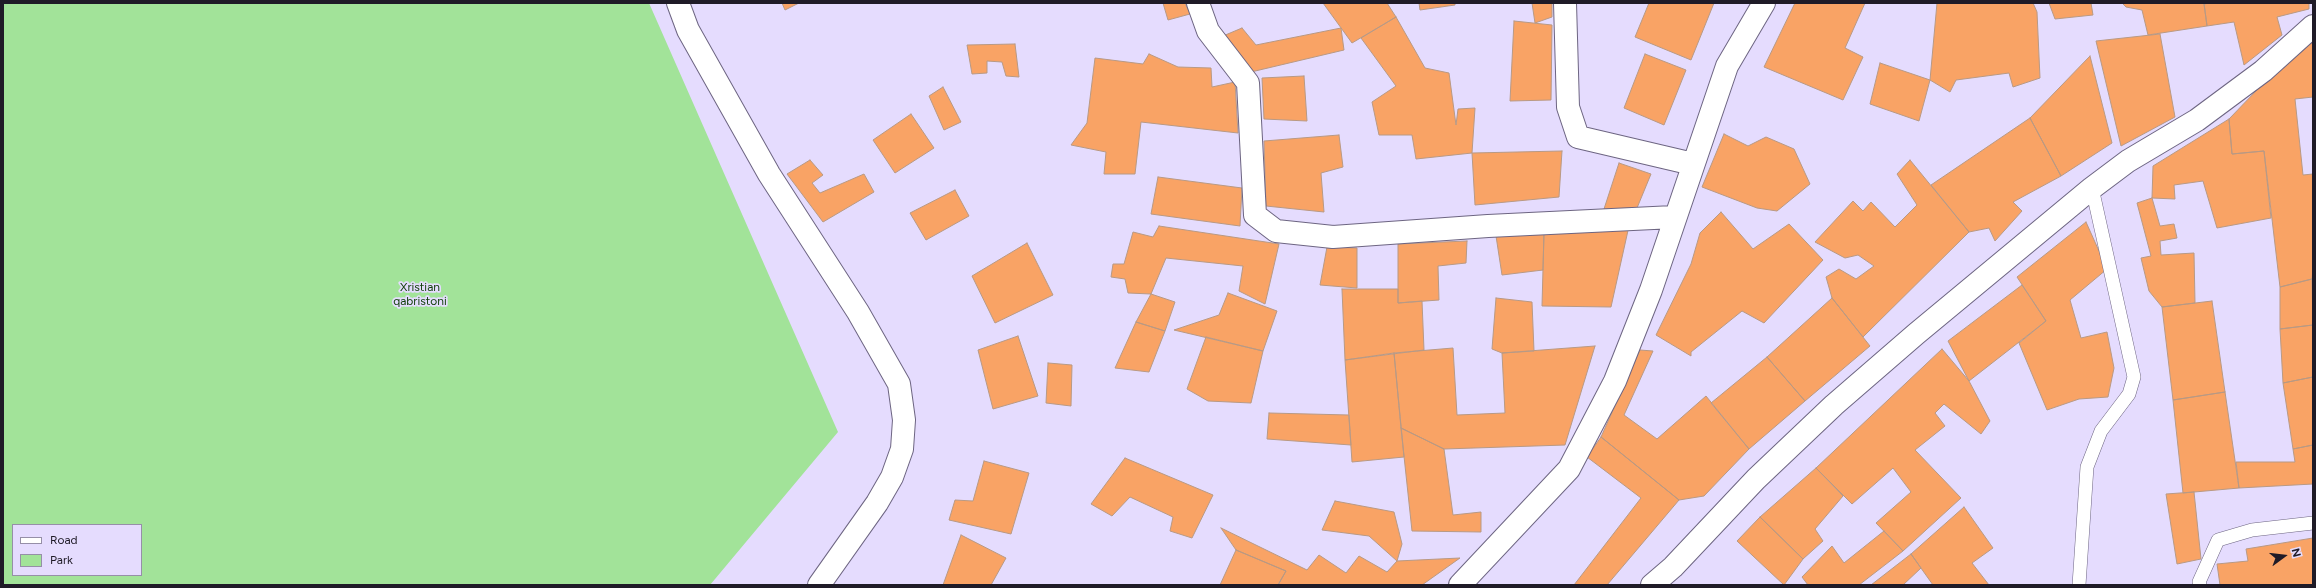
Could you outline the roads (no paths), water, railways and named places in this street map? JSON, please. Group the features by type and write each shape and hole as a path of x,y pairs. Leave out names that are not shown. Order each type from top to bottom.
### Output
{"street":[{"path":"678,3 688,30 769,174 858,312 899,384 904,420 902,449 892,477 877,503 819,585"},
{"path":"1198,3 1208,31 1248,83 1255,215 1276,231 1333,237 1488,226 1674,217"},
{"path":"1564,3 1568,107 1578,137 1693,164"},
{"path":"1460,585 1569,469 1615,381 1651,290 1674,217 1727,66 1764,3"},
{"path":"1652,585 1674,567 1756,479 1834,405 2000,263 2092,188 2128,161 2197,120 2263,71 2313,26"}],"lane":[{"path":"2079,585 2087,467 2101,430 2129,394 2134,377 2092,188"},
{"path":"2200,585 2199,582 2218,540 2252,530 2313,523"}],"park label":[{"name":"Xristian qabristoni","path":"420,294"}]}
